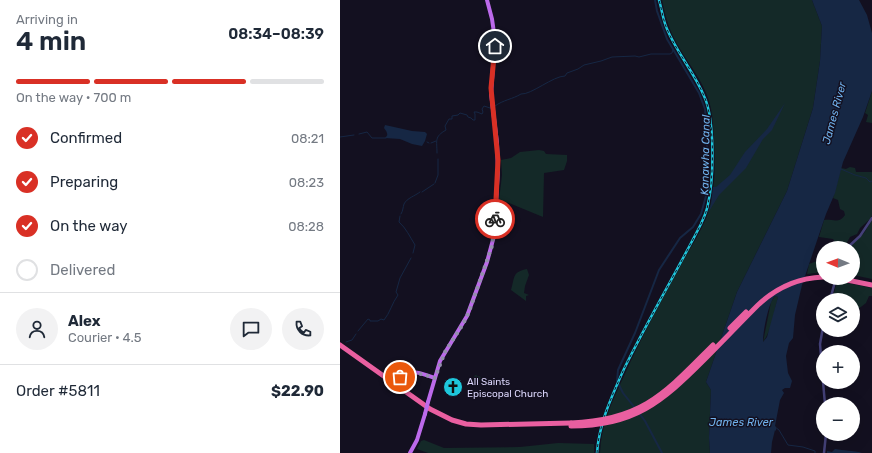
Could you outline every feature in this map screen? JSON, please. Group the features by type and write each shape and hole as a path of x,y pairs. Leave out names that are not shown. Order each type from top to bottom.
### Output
{"highway":[{"path":"571,424 613,418 650,402 676,382 766,294 781,284 795,279 816,275"},
{"path":"340,348 435,413 449,419 463,423 484,425 592,425 615,421 638,412 655,403 680,383 768,296 778,289 794,282 816,278"},
{"path":"860,280 871,284"},
{"path":"860,282 871,284"},
{"path":"340,344 393,385"}],"main road":[{"path":"410,453 417,440 435,378 445,352 469,312 487,262 494,236 498,169 491,88 495,40 487,0"},
{"path":"393,385 401,376 407,373 417,373 435,378"}],"street":[{"path":"855,241 860,236 872,218"},
{"path":"824,453 825,441"}],"green space":[{"path":"662,0 812,0 822,26 820,61 813,108 787,191 737,292 706,382 711,390 709,438 710,453 600,453 602,433 615,395 651,320 701,229 708,214 714,185 715,148 710,104 702,85 673,35 667,20"},
{"path":"872,91 872,123 866,122 868,115 865,113"},
{"path":"539,150 544,151 546,154 567,155 564,170 544,173 543,217 499,200 502,175 501,160 511,158 520,152"},
{"path":"850,167 855,168 856,172 872,172 872,216 860,228 857,234 850,237 848,241 834,241 833,239 819,237 824,220 838,220 843,218 845,215 844,211 840,209 838,200 833,198 841,168 846,169"},
{"path":"872,220 872,279 860,276 860,241 856,241 864,233"},
{"path":"816,261 816,273 807,274 809,264"},
{"path":"527,269 529,275 524,293 529,295 526,296 526,301 511,290 516,274"},
{"path":"836,285 857,285 872,288 872,296 869,296 866,303 860,308 860,293 834,293"},
{"path":"775,296 778,297 772,321 769,332 763,342 771,302"},
{"path":"475,375 481,377 476,386 471,382"},
{"path":"424,440 444,448 520,447 558,443 594,444 594,453 428,453 417,449 421,441"}],"water":[{"name":"James River","path":"812,0 859,0 867,15 872,33 872,91 863,117 843,162 835,193 816,241 802,285 795,315 793,338 789,343 786,356 788,373 792,381 790,388 785,388 782,390 784,393 780,400 775,426 776,431 775,430 772,442 771,453 710,453 709,438 711,390 706,382 737,292 787,191 813,108 820,61 822,26","holes":["775,296 778,297 767,337 763,342 768,311"]},
{"path":"785,103 772,130 763,139 746,168 719,195 708,213 711,204 713,187 716,187 730,175 745,152 767,129"},
{"path":"385,125 412,131 425,132 427,134 425,141 422,146 400,139 385,138 387,132 384,128"},
{"path":"835,449 862,453 827,453 827,451 832,452"}],"waterway":[{"name":"Kanawha Canal","path":"635,408 623,393 617,381 618,370 635,333 659,270 680,238 693,227 701,214 706,196 707,135 705,109 699,93 667,39 657,11 655,0"},
{"path":"495,106 501,102 530,92 554,79 565,76 567,73 584,65 612,57 639,57 651,54 670,54 672,53 673,49"},
{"path":"437,153 437,139 442,132 446,130 445,126 449,119 452,119 452,116 460,113 475,120 474,112 482,114 482,109 484,106 490,108"},
{"path":"359,134 367,132 372,138 386,138"},
{"path":"340,137 354,135"},
{"path":"431,143 436,141"},
{"path":"435,183 438,175 438,159"},
{"path":"841,169 866,178 870,182 872,181"},
{"path":"422,192 434,184"},
{"path":"401,214 405,202 420,192"},
{"path":"400,216 399,222 415,245 413,253"},
{"path":"358,331 368,319 370,321 378,321 381,319 384,320 398,295 396,292 400,278 411,258"},
{"path":"346,342 352,340 356,334"},
{"name":"Kanawha Canal","path":"639,413 645,421 662,453"},
{"name":"James River","path":"775,427 779,430 788,445 803,447 815,451 815,453"}],"railway":[{"path":"597,453 603,420 615,389 633,351 701,224 707,209 710,193 712,133 708,106 700,87 667,29 659,0"}],"way so far":[{"path":"400,377 405,373 412,373 435,378 440,361 466,320 492,246 495,219"}],"place":[{"name":"All Saints Episcopal Church","path":"453,387"}],"route":[{"path":"495,46 491,88 498,160 495,219"}]}
